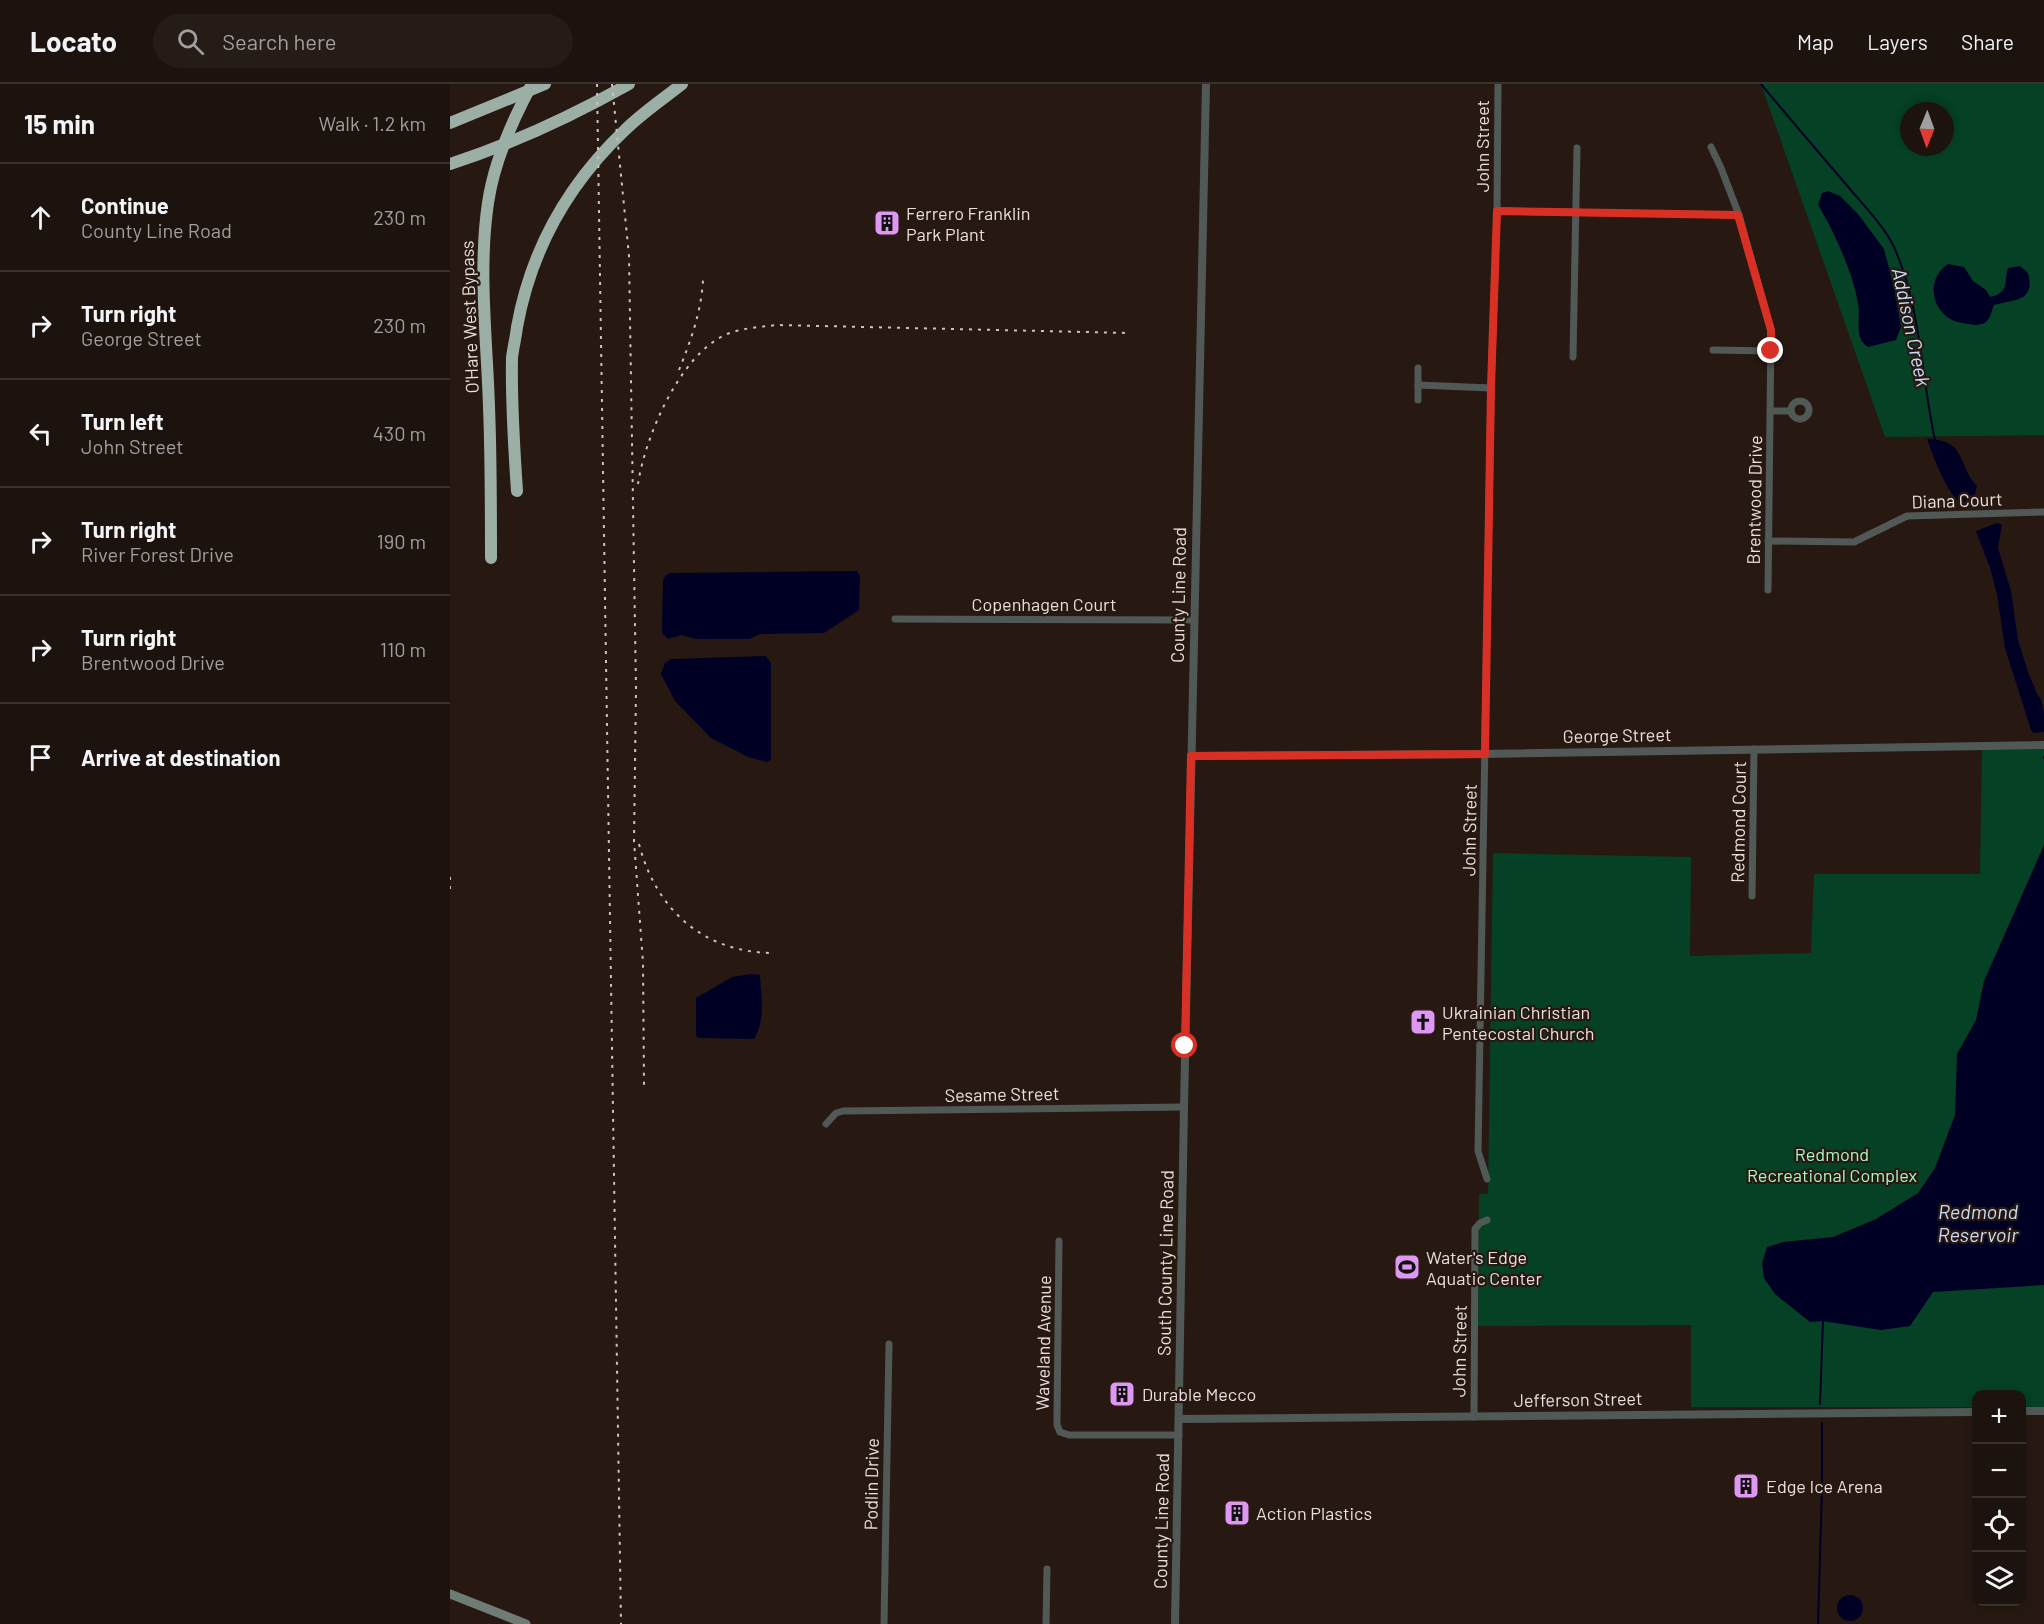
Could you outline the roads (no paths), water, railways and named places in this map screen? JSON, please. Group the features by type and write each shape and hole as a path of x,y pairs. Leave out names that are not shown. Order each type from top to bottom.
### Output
{"highway":[{"path":"450,164 539,130 585,109 629,84"},
{"path":"450,123 538,85"},
{"name":"O'Hare West Bypass","path":"491,558 490,410 484,238 488,200 498,161 513,119 538,85"},
{"path":"517,491 512,356 525,290 544,237 585,172 626,129 677,88"}],"main road":[{"path":"450,1594 526,1624"}],"street":[{"name":"County Line Road","path":"1184,1107 1206,84"},
{"name":"John Street","path":"1487,1179 1478,1151 1498,84"},
{"name":"Brentwood Drive","path":"1711,147 1738,215 1771,330 1768,590"},
{"path":"1573,357 1577,148"},
{"path":"1497,211 1738,215"},
{"path":"1713,350 1771,351"},
{"path":"1418,368 1418,400"},
{"path":"1418,385 1491,387"},
{"name":"Brentwood Drive","path":"1771,411 1791,411"},
{"name":"Diana Court","path":"1768,541 1854,542 1907,516 2044,512"},
{"name":"Copenhagen Court","path":"894,619 1194,620"},
{"name":"George Street","path":"1191,756 2044,745"},
{"name":"Redmond Court","path":"1752,896 1754,749"},
{"name":"Sesame Street","path":"826,1124 836,1113 843,1111 1184,1107"},
{"name":"South County Line Road","path":"1180,1419 1184,1107"},
{"name":"John Street","path":"1474,1417 1475,1229 1487,1220"},
{"name":"Waveland Avenue","path":"1059,1241 1057,1425 1060,1432 1069,1435 1179,1435"},
{"name":"Podlin Drive","path":"884,1624 889,1344"},
{"path":"2026,1411 2044,1411"},
{"name":"Jefferson Street","path":"1180,1419 1972,1412"},
{"name":"County Line Road","path":"1175,1624 1180,1419"},
{"path":"1046,1624 1047,1569"}],"water":[{"path":"1828,191 1840,196 1858,214 1884,249 1895,291 1901,327 1896,340 1868,347 1863,343 1859,333 1856,292 1848,266 1818,205 1822,193"},
{"path":"1948,264 1964,267 1973,281 1986,290 1990,297 2004,289 2008,268 2020,266 2028,273 2029,289 2022,298 1994,305 1989,318 1984,323 1975,325 1956,322 1943,313 1935,299 1934,284 1941,270"},
{"path":"1927,439 1940,440 1955,448 1977,486 1974,498 1962,503 1951,493"},
{"path":"1997,523 2002,525 1998,548 2011,591 2018,640 2028,672 2041,699 2044,712 2044,732 2034,733 2031,730 2005,648 1997,594 1990,568 1976,531"},
{"path":"857,571 860,576 859,610 824,633 760,634 749,639 696,639 681,635 668,639 662,633 663,580 670,573"},
{"path":"766,656 771,663 771,760 767,762 748,757 711,738 675,701 661,674 665,663 671,659"},
{"name":"Redmond Reservoir","path":"2044,845 2044,1285 1933,1292 1910,1326 1881,1330 1822,1321 1810,1322 1775,1294 1764,1278 1762,1263 1767,1247 1783,1242 1833,1237 1876,1219 1918,1193 1935,1168 1955,1115 1957,1054 1976,1020 1984,981"},
{"path":"760,975 762,999 760,1024 754,1039 698,1038 696,1035 696,998 732,977"},
{"path":"1850,1595 1859,1599 1863,1608 1859,1617 1850,1621 1841,1617 1837,1608 1841,1599"}],"waterway":[{"name":"Addison Creek","path":"1761,84 1874,217 1894,247 1910,293 1935,440"},
{"name":"Addison Creek","path":"1820,1404 1823,1320"},
{"name":"Addison Creek","path":"1818,1624 1822,1423"}],"railway":[{"path":"597,84 621,1624"},
{"path":"612,84 629,256 636,689 634,841 643,963 644,1085"},
{"path":"679,370 695,326 703,280"},
{"path":"638,484 648,444 657,421 680,378 694,359 710,344 733,332 777,325 1129,333"},
{"path":"639,844 657,889 687,923 705,936 726,945 749,951 774,953"},
{"path":"450,877 450,895"}],"place":[{"name":"Ferrero Franklin Park Plant","path":"887,223"},
{"name":"Ukrainian Christian Pentecostal Church","path":"1423,1022"},
{"name":"Water's Edge Aquatic Center","path":"1407,1267"},
{"name":"Durable Mecco","path":"1122,1394"},
{"name":"Edge Ice Arena","path":"1746,1486"},
{"name":"Action Plastics","path":"1237,1513"}],"park label":[{"name":"Redmond Recreational Complex","path":"1832,1164"}]}
